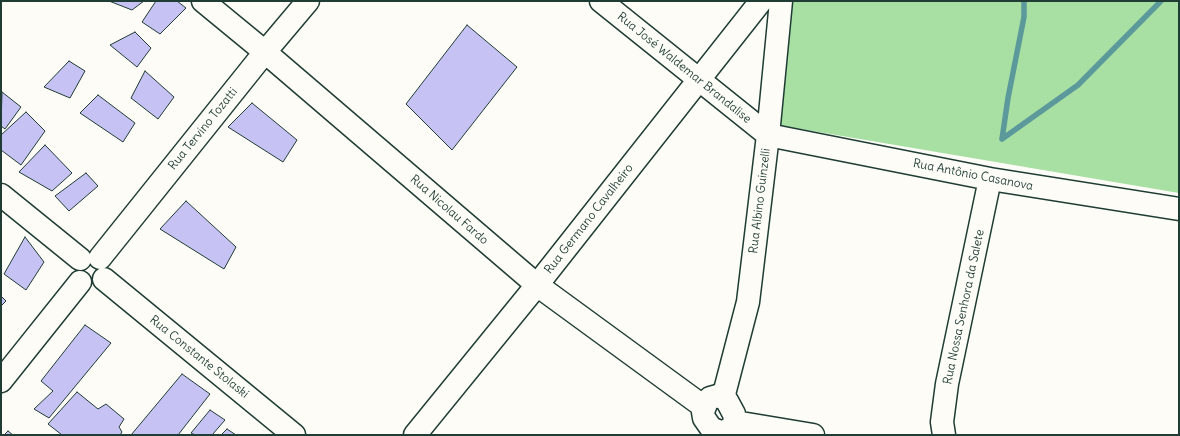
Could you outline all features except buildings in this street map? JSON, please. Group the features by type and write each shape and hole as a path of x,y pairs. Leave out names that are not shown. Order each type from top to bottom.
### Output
{"street":[{"name":"Rua Nicolau Fardo","path":"202,1 265,52 537,285 713,402"},
{"name":"Rua Tervino Tozatti","path":"90,259 308,1"},
{"name":"Rua José Waldemar Brandalise","path":"601,1 768,135"},
{"name":"Rua Germano Cavalheiro","path":"415,435 537,285 761,1"},
{"name":"Rua Albino Guinzelli","path":"713,402 748,302 768,135 781,1"},
{"name":"Rua Antônio Casanova","path":"768,135 990,180 1179,210"},
{"name":"Rua Nossa Senhora da Salete","path":"944,435 942,422 947,384 990,180"},
{"path":"1,195 90,259 103,261 107,270 104,280 97,286 93,287 84,285 80,282 76,273 76,268 90,259"},
{"name":"Rua Constante Stolaski","path":"104,280 294,435"},
{"path":"1,381 80,282"},
{"path":"727,400 734,414 735,422 731,428 724,432 708,432 704,418 713,402 727,400"},
{"path":"735,422 813,435"}],"green space":[{"path":"788,1 1179,1 1179,193 777,125"}],"waterway":[{"path":"1002,139 1008,98 1024,17 1024,1"},
{"path":"1002,139 1078,85 1161,1"}]}
